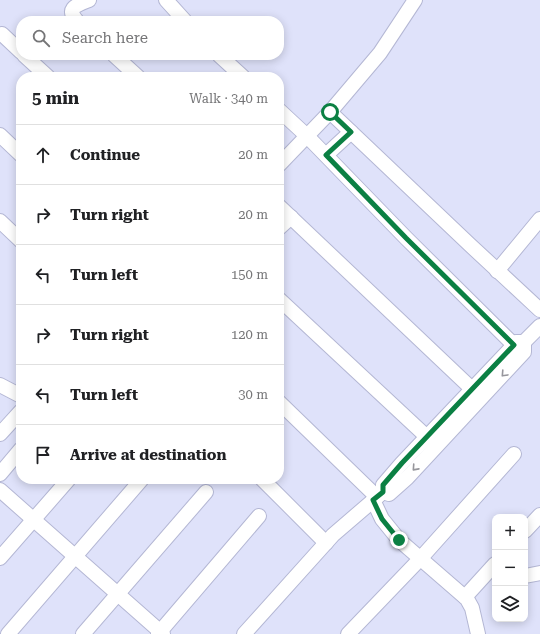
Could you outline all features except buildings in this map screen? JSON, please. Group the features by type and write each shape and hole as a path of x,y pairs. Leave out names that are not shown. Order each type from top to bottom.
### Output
{"street":[{"path":"73,16 73,7 89,0"},
{"path":"166,0 180,16"},
{"path":"284,160 330,112 380,53 415,0"},
{"path":"2,34 16,47"},
{"path":"29,60 43,72"},
{"path":"119,60 133,72"},
{"path":"224,60 238,72"},
{"path":"330,112 540,310"},
{"path":"284,115 326,155 406,238 519,343 524,352 407,478 389,494 378,496"},
{"path":"326,155 351,132"},
{"path":"0,135 16,150"},
{"path":"284,211 472,389"},
{"path":"284,223 291,217"},
{"path":"498,271 540,220"},
{"path":"0,221 16,236"},
{"path":"284,304 427,437"},
{"path":"244,634 326,543 355,515 378,496 383,485 472,389 519,343 540,326"},
{"path":"0,385 16,393"},
{"path":"284,407 378,496 382,519 388,528 420,559 465,597 472,608 478,634"},
{"path":"0,434 16,416"},
{"path":"348,634 420,559 514,454"},
{"path":"0,474 16,456"},
{"path":"0,558 65,484"},
{"path":"8,634 138,484"},
{"path":"267,484 326,543"},
{"path":"0,490 161,633 259,516"},
{"path":"83,634 206,492"},
{"path":"528,528 540,515"},
{"path":"465,597 492,567"},
{"path":"528,575 540,573"},
{"path":"476,585 492,582"}],"route":[{"path":"330,112 351,132 326,155 406,238 514,345 402,463 383,485 383,492 373,500 382,519 399,540"}]}
